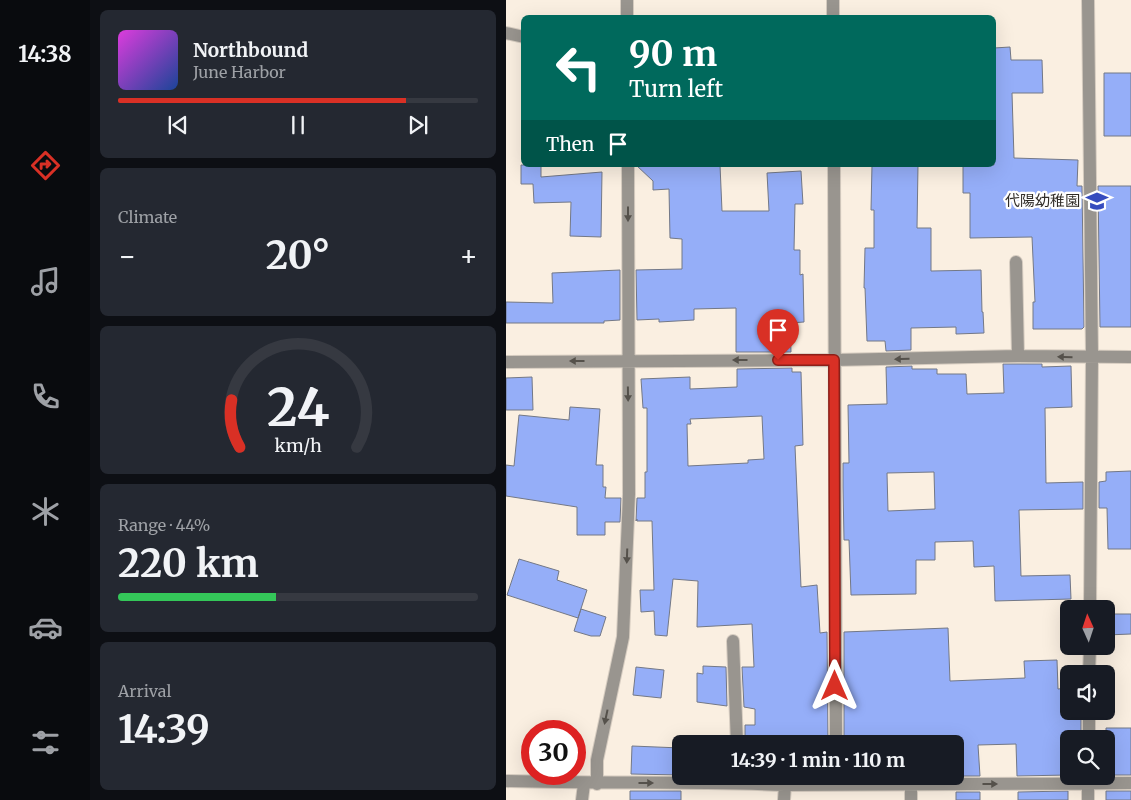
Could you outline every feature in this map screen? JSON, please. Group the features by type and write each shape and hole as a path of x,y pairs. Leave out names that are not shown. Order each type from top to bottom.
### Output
{"street":[{"path":"627,0 627,15"},
{"path":"833,0 833,15"},
{"path":"1088,0 1092,357 1090,600"},
{"path":"506,32 521,36"},
{"path":"597,784 597,760 623,638 630,494 628,167"},
{"path":"834,167 836,735"},
{"path":"1016,262 1018,356"},
{"path":"506,362 834,360 1018,356 1131,357"},
{"path":"733,642 737,735"},
{"path":"506,781 521,782"},
{"path":"964,783 1060,781"},
{"path":"586,784 672,782"},
{"path":"1115,782 1131,783"},
{"path":"582,800 584,785"},
{"path":"784,785 784,800"},
{"path":"910,785 911,800"},
{"path":"1088,785 1088,800"}],"building":[{"path":"1010,47 1011,60 1042,60 1043,93 1012,93 1014,158 1078,160 1077,186 1082,186 1084,327 1082,329 1033,329 1033,302 1035,302 1032,237 970,238 970,193 963,193 963,167 996,167 996,48"},
{"path":"1104,73 1131,73 1131,136 1104,136"},
{"path":"521,167 541,167 541,177 602,172 601,237 570,236 571,202 534,203 533,184 521,184"},
{"path":"638,167 720,167 722,211 769,211 767,173 801,171 803,204 795,204 794,250 800,250 800,275 803,274 804,322 790,323 791,352 736,352 736,308 694,309 694,320 659,322 659,319 637,320 636,270 682,269 682,239 670,238 669,189 653,190 653,181"},
{"path":"872,167 918,167 917,228 931,228 931,271 981,270 984,333 956,334 956,327 911,328 911,350 886,351 885,341 867,341 864,288 865,248 874,248 874,210 871,210"},
{"path":"1098,186 1131,186 1131,327 1100,327"},
{"path":"620,270 620,320 604,321 604,323 506,323 506,302 553,303 552,273"},
{"path":"1003,364 1042,364 1042,367 1071,366 1072,407 1045,408 1046,483 1083,482 1083,509 1019,510 1021,576 1070,575 1071,599 995,601 994,566 974,567 973,541 935,542 935,560 916,560 916,594 851,595 849,540 844,540 843,487 843,463 849,463 848,405 887,404 886,367 912,366 912,369 937,369 937,374 966,374 967,394 1004,393","holes":["934,472 935,509 888,511 887,473"]},
{"path":"792,368 792,372 801,372 803,445 795,446 801,587 817,585 820,633 827,632 828,735 745,735 745,725 755,725 755,709 744,707 742,667 754,667 752,624 697,627 698,581 673,579 667,636 655,635 654,611 641,612 640,590 654,590 652,521 637,521 637,519 636,521 637,498 645,498 645,472 647,472 647,408 643,408 641,379 690,377 690,389 737,387 737,369","holes":["762,416 764,459 748,460 748,463 688,466 687,424 691,424 690,419"]},
{"path":"532,377 533,410 506,410 506,378"},
{"path":"570,407 600,409 596,465 603,465 603,487 606,487 605,498 621,498 620,522 605,522 605,535 577,535 577,507 506,496 506,465 514,466 519,415 569,420"},
{"path":"1131,471 1131,549 1108,549 1107,508 1099,508 1099,482 1106,481 1106,472"},
{"path":"519,559 559,571 557,580 587,590 578,618 507,595"},
{"path":"581,609 606,617 600,636 591,636 574,631"},
{"path":"1115,614 1131,614 1131,634 1115,635"},
{"path":"948,628 950,681 1025,678 1024,661 1057,660 1058,689 1060,689 1060,720 1081,720 1081,730 1060,730 1060,775 1017,776 1016,744 978,745 980,776 964,776 964,735 844,735 844,632"},
{"path":"703,666 726,667 727,706 697,702 697,673 703,674"},
{"path":"636,667 664,670 661,698 633,695"},
{"path":"1106,728 1131,728 1131,775 1115,775 1115,730 1106,730"},
{"path":"632,746 672,748 672,775 631,774"},
{"path":"630,791 681,791 681,800 630,800"},
{"path":"1068,791 1068,800 1018,800 1018,792"},
{"path":"1106,791 1131,791 1131,800 1106,800"},
{"path":"956,792 980,792 980,800 956,800"}],"place":[{"name":"代陽幼稚園","path":"1097,201"}],"route":[{"path":"778,360 834,360 835,686"}]}
